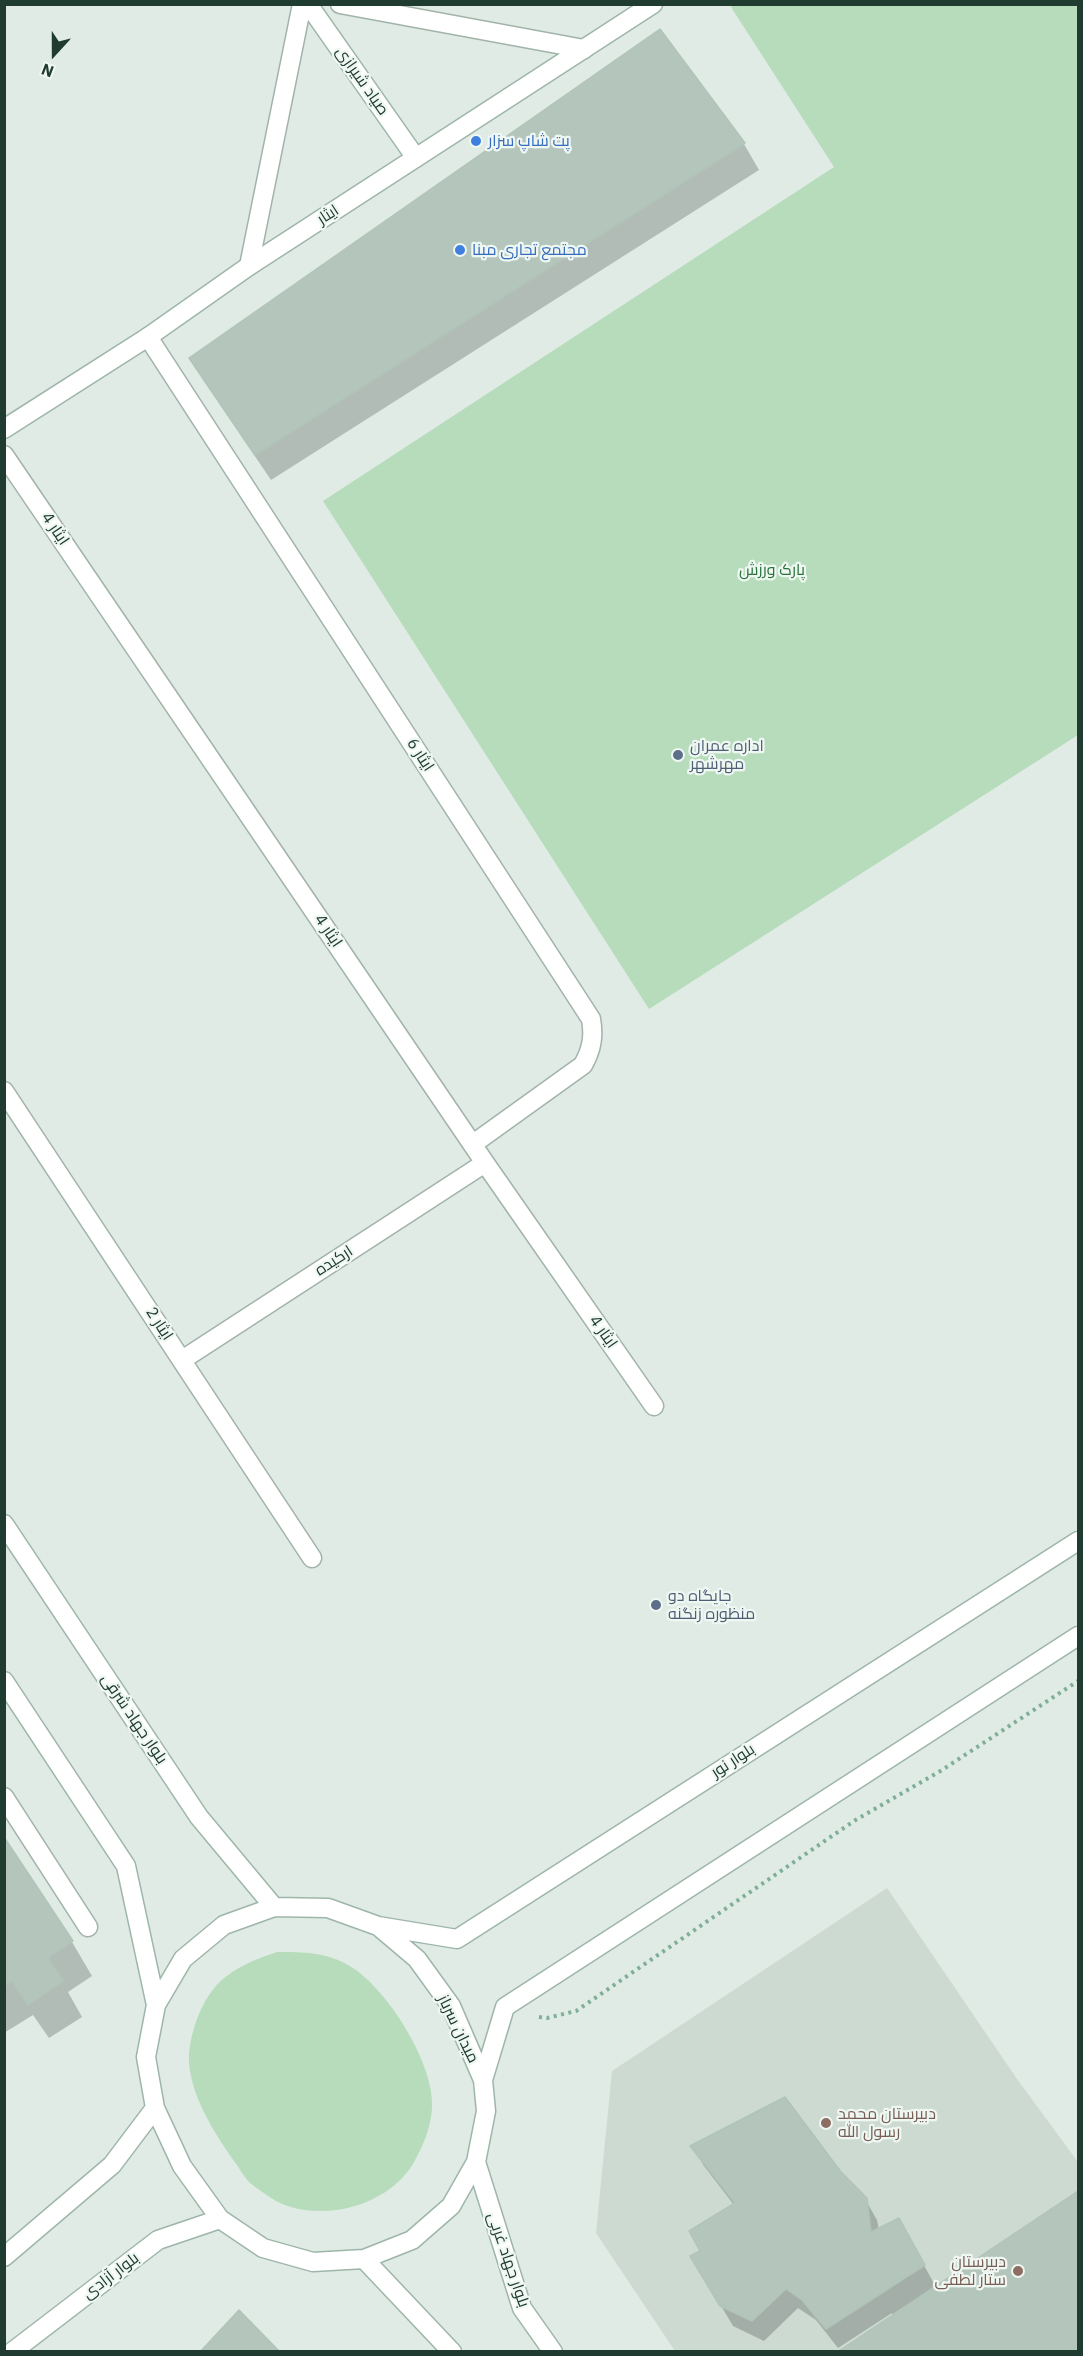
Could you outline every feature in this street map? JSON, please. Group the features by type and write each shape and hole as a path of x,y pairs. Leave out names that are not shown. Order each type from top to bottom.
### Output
{"street":[{"path":"249,266 302,4"},
{"name":"صیاد شیرازی","path":"308,4 416,158"},
{"path":"340,4 584,49"},
{"name":"ایثار","path":"4,429 148,337 249,266 653,4"},
{"name":"ایثار 6","path":"148,337 591,1019 593,1036 590,1054 583,1065 473,1144"},
{"name":"ایثار 4","path":"4,455 485,1163 654,1406"},
{"name":"ایثار 2","path":"4,1091 312,1558"},
{"name":"ارکیده","path":"182,1360 485,1163"},
{"name":"بلوار جهاد شرقی","path":"4,1524 199,1817 274,1907"},
{"name":"بلوار نور","path":"378,1926 457,1939 1078,1541"},
{"path":"483,2080 505,2007 1078,1636"},
{"path":"4,1682 126,1866 156,2005"},
{"path":"4,1797 88,1927"},
{"name":"میدان سرباز","path":"274,1907 328,1908 378,1926 417,1959 451,2006 483,2080 486,2111 476,2162 451,2206 412,2240 364,2259 313,2262 263,2248 220,2219 182,2166 154,2108 146,2057 156,2005 183,1959 224,1925 274,1907"},
{"path":"4,2257 112,2165 154,2108"},
{"name":"بلوار جهاد غربی","path":"476,2162 522,2308 553,2352"},
{"name":"بلوار آزادی","path":"12,2352 158,2240 220,2219"},
{"path":"364,2259 452,2352"}],"path":[{"path":"503,2014 547,2018 576,2011 854,1821 942,1770 1078,1681"}],"shaded area":[{"name":"دبیرستان محمد رسول الله","path":"887,1888 1017,2079 1078,2162 1078,2191 837,2351 675,2351 596,2233 612,2071"}],"green space":[{"name":"پارک ورزش","path":"735,4 1078,5 1078,735 649,1009 323,501 834,167 731,7"},
{"path":"277,1952 331,1957 363,1975 378,1990 406,2028 426,2071 431,2091 432,2109 428,2131 417,2157 404,2177 392,2187 371,2200 354,2206 320,2211 297,2209 276,2201 250,2183 204,2113 193,2083 190,2068 190,2045 197,2019 210,1994 222,1980 236,1970"}],"building":[{"name":"مجتمع تجاری مبنا","path":"660,29 745,143 255,455 189,358"},
{"path":"4,1837 73,1941 48,1958 63,1981 28,2005 12,1981 4,1986"},
{"path":"785,2097 841,2172 867,2198 871,2232 899,2218 925,2265 826,2329 802,2300 786,2289 752,2321 720,2306 690,2256 700,2251 689,2231 735,2203 690,2146"},
{"name":"دبیرستان ستار لطفی","path":"1078,2191 1078,2352 837,2352"},
{"path":"239,2310 280,2352 200,2352"}],"place":[{"name":"پت شاپ سزار","path":"476,141"},
{"name":"مجتمع تجاری مبنا","path":"460,250"},
{"name":"اداره عمران مهرشهر","path":"678,755"},
{"name":"جایگاه دو منظوره زنگنه","path":"656,1605"},
{"name":"دبیرستان محمد رسول الله","path":"826,2123"},
{"name":"دبیرستان ستار لطفی","path":"1018,2271"}]}
